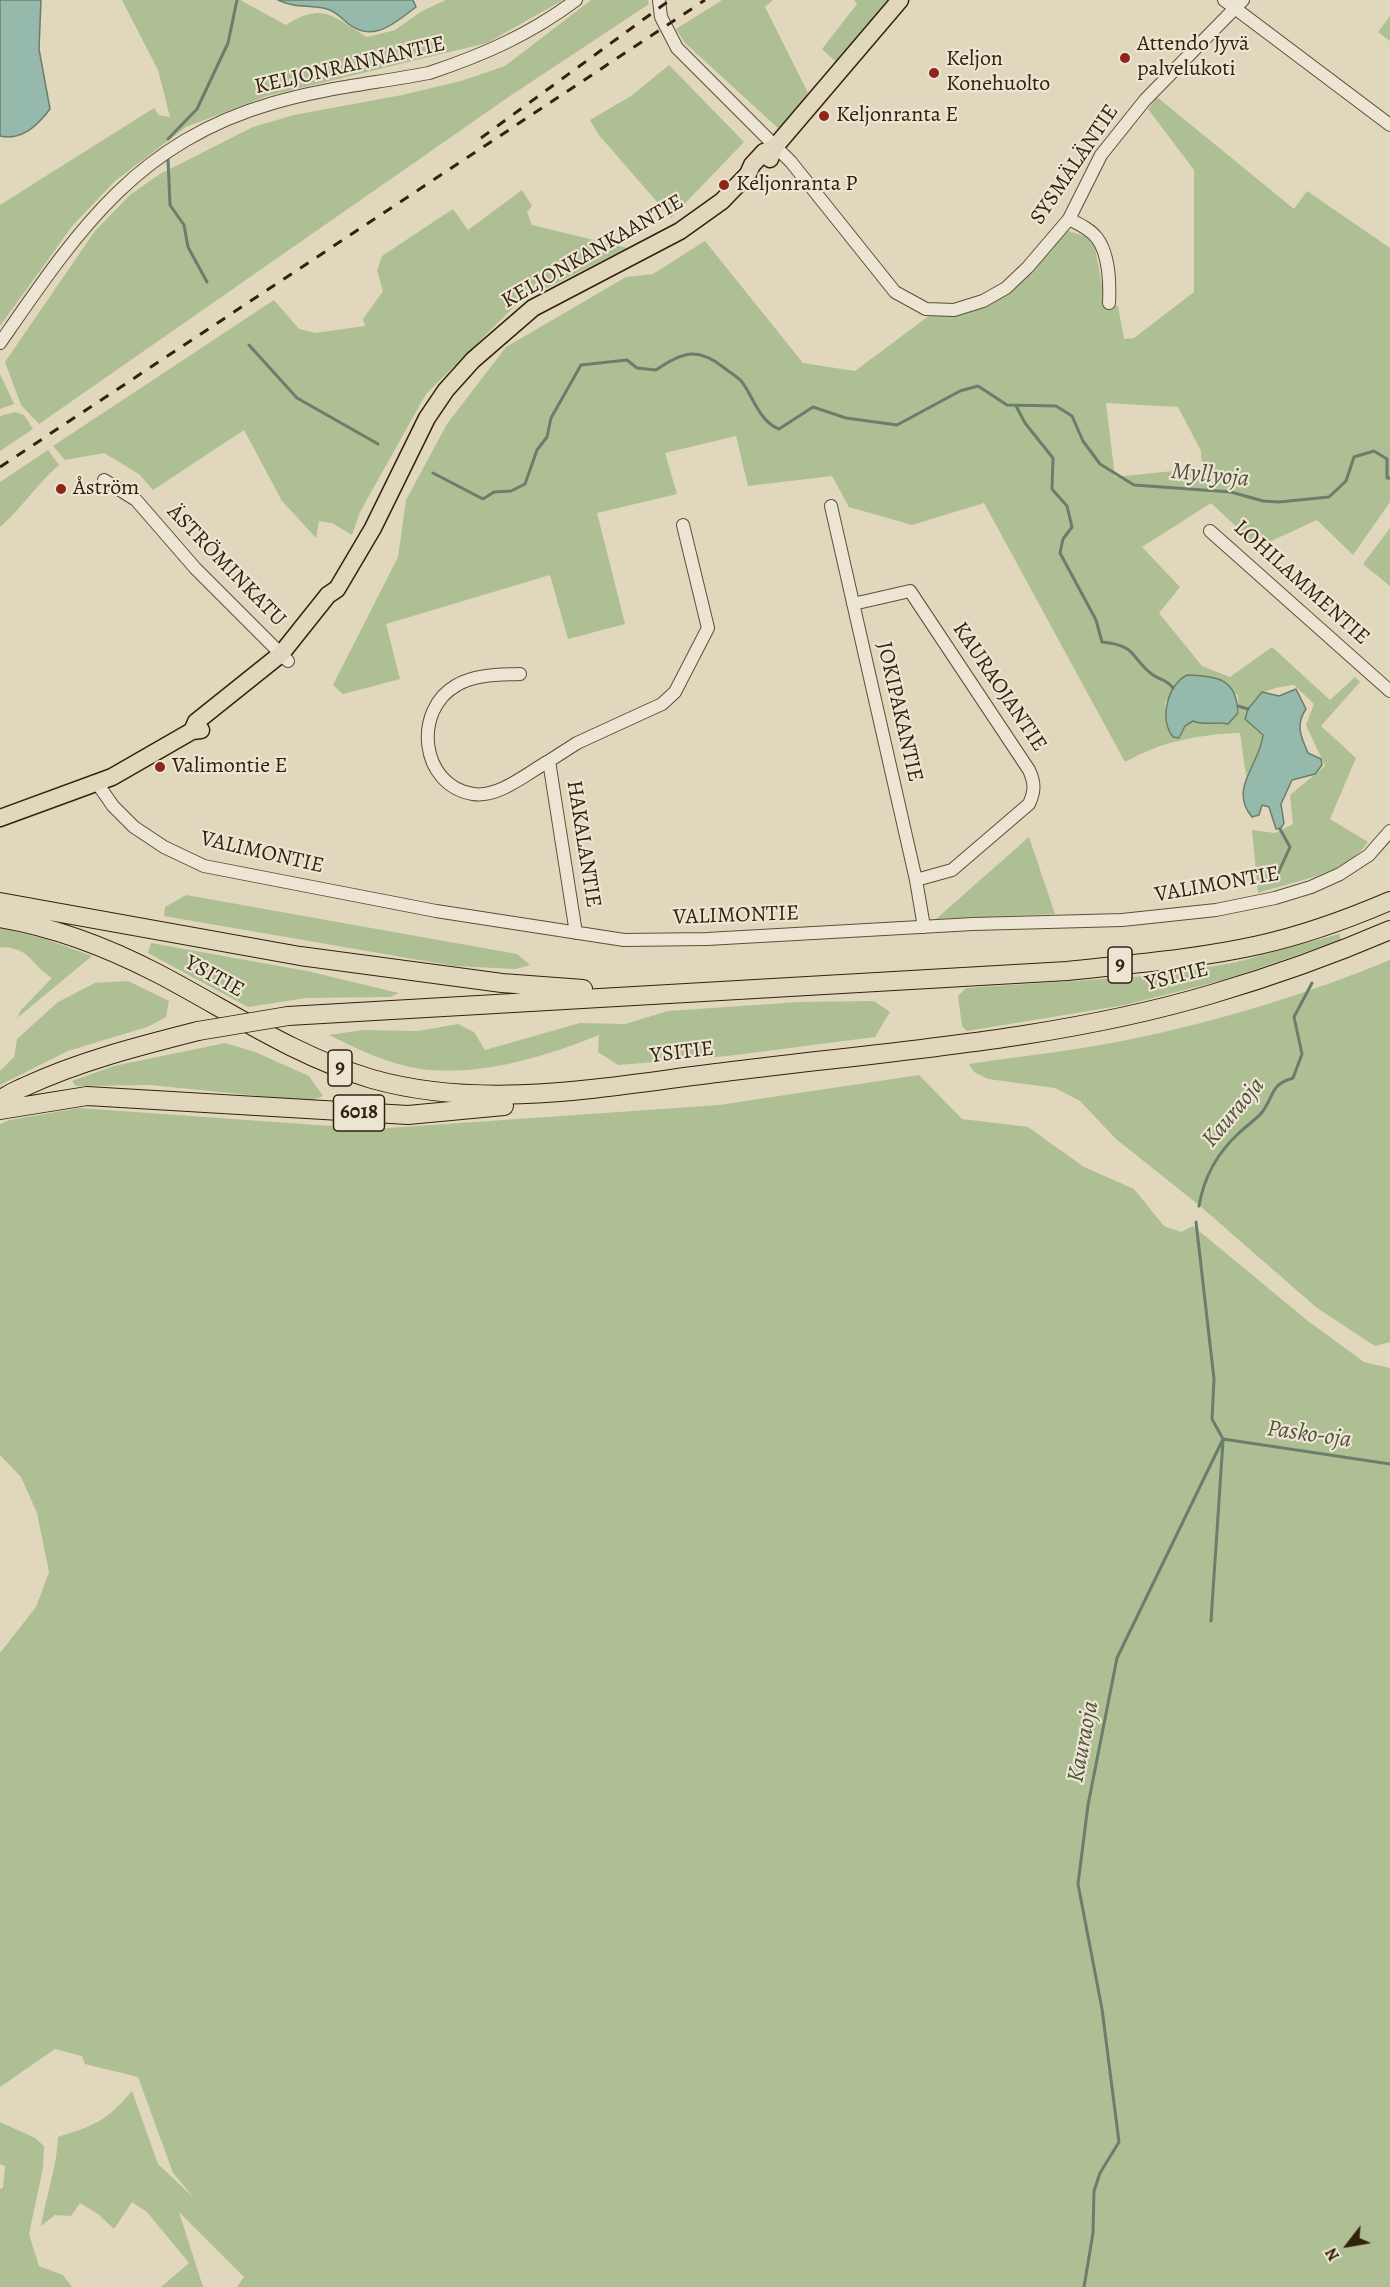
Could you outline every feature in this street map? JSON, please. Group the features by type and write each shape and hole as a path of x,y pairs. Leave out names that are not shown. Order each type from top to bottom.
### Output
{"highway":[{"name":"YSITIE","path":"630,996 1067,971 1190,958 1302,934 1390,901"},
{"name":"9","path":"0,902 366,966 502,983 567,987 630,996"},
{"name":"YSITIE","path":"0,918 93,945 120,956 163,976 313,1058 374,1079 431,1092 489,1096 584,1088 969,1042 1125,1016 1210,995 1288,970 1390,930"},
{"path":"0,1101 37,1081 119,1052 198,1031 288,1016 630,996"},
{"name":"6018","path":"0,1110 87,1096 408,1115 546,1102 584,1088"}],"main road":[{"name":"KELJONKANKAANTIE","path":"0,818 97,783 154,755 192,731 202,730 218,719 326,615 336,600 337,589 374,528 428,418 446,390 473,360 533,308 680,231 722,201 748,174 752,165 764,152 775,147 900,0"}],"street":[{"name":"KELJONRANNANTIE","path":"0,343 68,246 104,203 152,162 192,136 249,110 275,102 429,73 454,65 513,40 576,0"},
{"name":"SYSMÄLÄNTIE","path":"659,0 661,17 677,48 775,147 896,292 926,309 954,310 983,302 1006,288 1028,267 1069,219 1101,155 1145,100 1239,5"},
{"path":"1224,0 1239,5 1390,125"},
{"path":"1069,219 1097,237 1103,251 1110,289 1109,303"},
{"name":"ÄSTRÖMINKATU","path":"104,480 136,500 195,568 284,657"},
{"name":"JOKIPAKANTIE","path":"831,506 916,880 924,927"},
{"name":"HAKALANTIE","path":"576,933 549,761 577,743 662,704 675,692 708,628 683,525"},
{"name":"LOHILAMMENTIE","path":"1210,531 1390,691"},
{"name":"KAURAOJANTIE","path":"853,604 910,591 1029,770 1034,781 1034,794 1029,804 952,870 916,880"},
{"path":"520,674 481,677 458,684 438,700 427,731 429,753 436,769 453,786 474,794 496,791 549,761"},
{"name":"VALIMONTIE","path":"97,783 113,806 134,827 164,847 204,866 436,911 624,940 707,939 924,927 1139,919 1235,907 1311,887 1340,874 1369,855 1390,831"}],"shaded area":[{"path":"0,0 41,0 39,49 50,109 29,130 8,137 0,136"},
{"path":"122,0 240,0 286,25 309,14 319,13 336,18 367,37 395,30 422,11 446,0 563,0 487,43 267,96 186,127 115,181 73,225 0,326 0,205 154,108 159,115 170,117 158,70"},
{"path":"278,0 413,0 416,7 393,24 368,32 350,25 330,10"},
{"path":"591,0 648,0 649,4 510,96 39,424 21,405 5,362 95,231 130,195 160,174 253,127 294,115 402,95 461,81 505,66"},
{"path":"722,0 773,0 765,7 808,93 779,129 685,43 676,29"},
{"path":"854,0 888,0 836,62 822,49 857,4"},
{"path":"1390,16 1390,41 1378,32"},
{"path":"669,65 744,142 671,218 598,134 590,120 631,96"},
{"path":"1157,97 1294,209 1307,191 1390,248 1390,502 1353,555 1317,520 1258,547 1211,503 1142,547 1180,587 1159,613 1202,666 1230,677 1272,647 1330,700 1355,677 1360,682 1321,726 1356,758 1330,819 1368,842 1346,862 1318,875 1258,893 1252,830 1275,833 1293,824 1290,795 1325,766 1306,725 1314,704 1294,685 1263,693 1252,703 1246,719 1263,734 1261,749 1246,776 1240,733 1181,740 1152,749 1125,762 984,503 912,525 849,507 832,476 748,486 736,436 665,453 677,494 597,513 625,624 568,639 550,575 386,624 400,679 343,694 333,685 398,557 406,500 447,424 506,347 626,277 653,274 705,241 803,363 855,371 930,315 957,316 985,307 1010,292 1066,230 1087,237 1094,243 1106,306 1118,306 1124,339 1134,338 1194,292 1194,170 1148,109","holes":["1106,403 1178,407 1201,451 1202,468 1115,477","1180,679 1238,695 1239,713 1228,723 1201,724 1193,721 1185,726 1179,738 1169,732 1165,703"]},
{"path":"522,190 532,206 527,212 532,225 627,248 519,302 426,394 360,512 352,535 332,523 319,521 316,538 282,501 244,430 153,490 139,474 104,453 65,460 53,446 274,300 299,329 315,333 365,326 363,319 383,291 377,270 382,256 453,209 468,230"},
{"path":"0,374 14,404 0,409"},
{"path":"15,412 24,415 33,429 0,451 0,416"},
{"path":"48,450 59,465 0,527 0,482"},
{"path":"1390,528 1390,586 1363,564"},
{"path":"1187,675 1216,678 1230,686 1237,702 1238,713 1228,724 1193,721 1185,726 1179,738 1173,737 1166,721 1167,703 1174,687"},
{"path":"1296,689 1306,709 1300,726 1303,742 1308,753 1321,759 1322,765 1315,774 1292,780 1281,804 1284,823 1281,828 1276,829 1269,807 1262,805 1259,815 1252,817 1245,806 1244,786 1261,746 1263,735 1245,719 1248,709 1262,692 1279,696"},
{"path":"1029,837 1055,914 936,919"},
{"path":"186,895 517,954 530,965 516,969 454,966 164,916 165,907"},
{"path":"0,928 45,939 92,956 17,1018 21,1010 52,978 24,953 0,947"},
{"path":"1339,934 1341,940 1224,980 1125,1005 967,1031 962,1026 958,996 966,988 1163,975 1237,962"},
{"path":"151,943 307,971 399,993 390,997 306,998 248,1007 148,953"},
{"path":"1390,960 1390,1342 1375,1346 1317,1308 1200,1206 1116,1139 1080,1101 1055,1088 988,1079 974,1072 969,1064 1112,1043 1198,1024 1295,995"},
{"path":"128,981 169,1001 166,1017 147,1027 68,1051 0,1085 0,1071 14,1057 17,1039 58,1002 95,983"},
{"path":"874,1001 890,1012 875,1037 728,1056 618,1065 598,1052 599,1035 529,1059 479,1069 454,1071 406,1066 367,1053 329,1035 363,1030 418,1031 458,1024 474,1032 485,1050 580,1023 625,1024 668,1011 799,1002"},
{"path":"225,1043 255,1052 309,1076 323,1096 310,1101 150,1085 76,1086 72,1081 114,1066"},
{"path":"919,1075 962,1119 1028,1127 1084,1167 1134,1189 1164,1226 1181,1232 1193,1226 1308,1321 1364,1362 1390,1368 1390,2287 237,2287 244,2277 179,2212 203,2287 161,2287 189,2263 147,2212 132,2202 114,2229 98,2214 80,2203 71,2216 55,2215 41,2226 56,2159 58,2137 99,2121 114,2110 132,2091 158,2164 194,2198 173,2173 138,2077 85,2064 82,2056 55,2049 0,2087 0,1653 36,1607 49,1572 37,1513 21,1477 0,1455 0,1124 10,1120 79,1108 374,1129 719,1105"},
{"path":"0,2122 35,2138 44,2146 43,2168 29,2234 39,2266 63,2275 72,2287 0,2287 0,2189 3,2188 5,2166 0,2164"}],"waterway":[{"path":"168,139 197,109 228,43 237,0"},
{"path":"168,159 170,205 184,225 188,247 207,282"},
{"path":"249,345 297,398 378,444"},
{"name":"Myllyoja","path":"433,473 483,499 494,492 511,491 525,484 537,450 547,437 551,418 581,365 627,360 637,368 656,370 674,359 697,354 714,361 738,378 766,421 779,429 813,407 846,418 897,425 960,391 978,386 1007,405 1056,406 1072,416 1083,441 1100,464 1134,485 1231,492 1263,501 1279,502 1329,497 1346,481 1354,457 1374,451 1387,459 1387,478 1390,478"},
{"name":"Kauraoja","path":"1016,406 1025,423 1053,458 1052,489 1067,506 1072,527 1063,539 1060,553 1096,620 1102,642 1128,649 1145,669 1173,688"},
{"name":"Kauraoja","path":"1238,706 1248,709"},
{"name":"Kauraoja","path":"1275,880 1290,847 1280,829"},
{"name":"Kauraoja","path":"1199,1206 1204,1185 1218,1157 1239,1133 1261,1114 1277,1087 1293,1078 1302,1054 1294,1017 1312,983"},
{"name":"Kauraoja","path":"1196,1222 1214,1379 1212,1419 1223,1439"},
{"name":"Pasko-oja","path":"1223,1439 1390,1464"},
{"name":"Kauraoja","path":"1084,2287 1093,2233 1094,2191 1100,2173 1119,2142 1102,2009 1078,1884 1088,1805 1117,1658 1223,1439"},
{"path":"1211,1621 1223,1441"}],"railway":[{"path":"481,138 670,0"},
{"path":"0,467 705,0"}],"place":[{"name":"Attendo Jyvä palvelukoti","path":"1125,58"},
{"name":"Keljon Konehuolto","path":"934,73"},
{"name":"Keljonranta E","path":"824,116"},
{"name":"Keljonranta P","path":"724,185"},
{"name":"Åström","path":"61,489"},
{"name":"Valimontie E","path":"160,767"}]}
